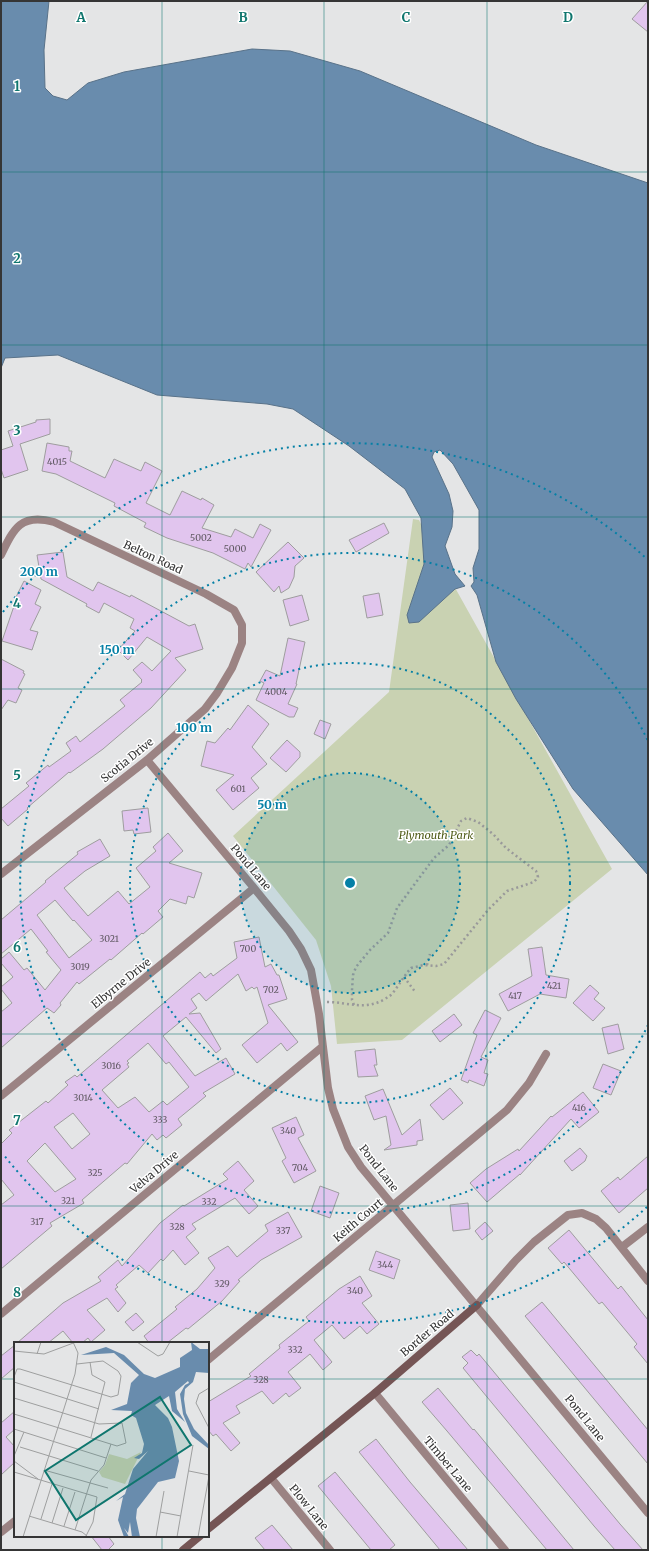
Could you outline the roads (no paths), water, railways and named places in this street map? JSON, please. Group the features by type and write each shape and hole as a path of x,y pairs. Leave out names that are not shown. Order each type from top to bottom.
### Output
{"street":[{"name":"Belton Road","path":"1,555 14,531 21,524 28,520 40,518 54,522 206,594 234,610 242,625 242,642"},
{"name":"Scotia Drive","path":"1,874 147,760 205,709 217,694 232,668 242,642"},
{"name":"Pond Lane","path":"147,760 290,931 301,949 311,970 328,1088 333,1109 346,1141 361,1167 648,1513"},
{"name":"Elbyrne Drive","path":"1,1096 254,888"},
{"name":"Velva Drive","path":"1,1314 322,1047"},
{"name":"Keith Court","path":"209,1359 507,1110 529,1083 546,1054"},
{"name":"Border Road","path":"209,1529 375,1393 477,1305 525,1251 568,1215 582,1214 596,1219 606,1228 648,1280"},
{"path":"622,1248 648,1227"},
{"name":"Timber Lane","path":"375,1393 505,1550"},
{"name":"Plow Lane","path":"271,1478 330,1550"},
{"path":"1,1532 14,1522"},
{"path":"183,1550 199,1537"}],"water":[{"path":"1,1 49,1 44,50 45,88 53,96 67,100 88,83 124,72 252,49 290,51 360,71 536,145 648,183 648,875 573,789 516,699 496,662 477,595 471,586 474,582 473,568 479,549 479,510 453,464 440,450 434,452 432,457 449,494 453,511 452,527 445,546 455,574 465,586 455,589 419,622 409,623 407,615 424,564 421,518 405,489 349,446 293,409 267,404 157,395 58,355 5,358 1,368"}],"park label":[{"name":"Plymouth Park","path":"436,835"}]}
